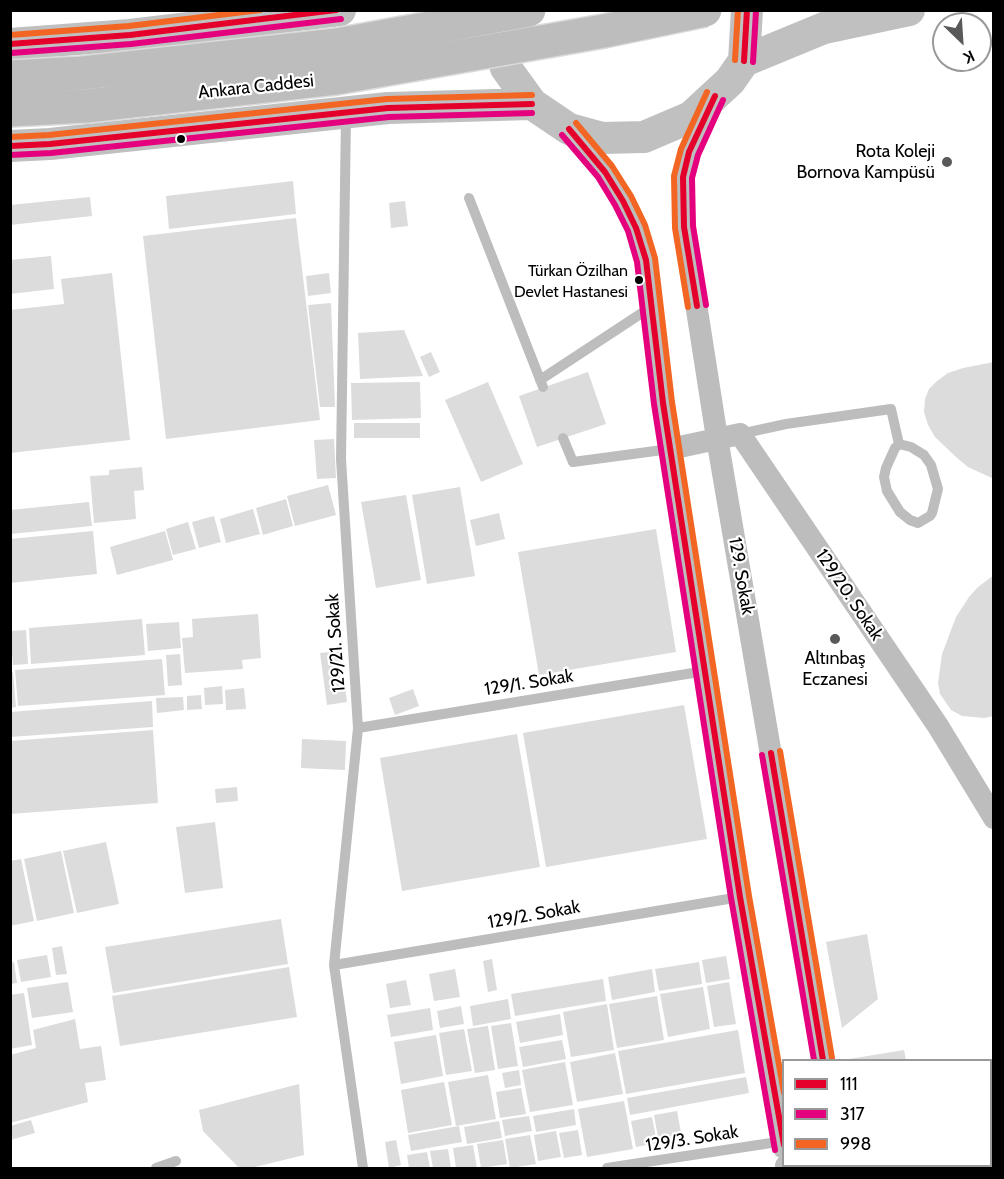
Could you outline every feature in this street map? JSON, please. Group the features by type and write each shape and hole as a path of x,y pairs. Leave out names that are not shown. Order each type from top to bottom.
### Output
{"highway":[{"name":"Ankara Caddesi","path":"10,77 82,73 337,45 529,10"},
{"name":"Ankara Caddesi","path":"10,110 87,106 336,78 604,31 705,10"}],"main road":[{"path":"10,44 130,35 250,16 340,10"},
{"path":"494,10 493,23 506,68 532,104 569,129 602,138 644,137 692,117 730,81 744,61 747,10"},
{"path":"744,61 824,28 909,10"},
{"name":"Ankara Caddesi","path":"10,146 50,144 388,108 532,104"}],"street":[{"name":"129. Sokak","path":"715,96 689,152 683,177 684,227 717,438 823,1059"},
{"path":"569,129 605,172 623,201 636,228 646,260 670,449 740,897 782,1137"},
{"path":"670,449 740,434"},
{"name":"129/20. Sokak","path":"740,434 938,726 993,818"}],"lane":[{"name":"129/21. Sokak","path":"346,113 341,459 358,728 334,965 363,1168"},
{"path":"469,198 542,383 651,307"},
{"path":"740,434 786,424 891,409 899,444"},
{"path":"563,438 573,462 670,449"},
{"path":"899,444 911,447 924,455 931,465 938,489 934,509 930,516 918,523 900,512 891,500 886,486 884,477 886,468 899,444"},
{"name":"129/1. Sokak","path":"358,728 705,671"},
{"name":"129/2. Sokak","path":"334,965 740,897"},
{"name":"129/3. Sokak","path":"607,1168 782,1143"},
{"path":"156,1168 176,1161"}],"building":[{"path":"293,181 296,214 169,229 166,196"},
{"path":"90,197 92,216 10,225 10,205"},
{"path":"405,201 408,226 391,228 389,203"},
{"path":"296,218 320,420 166,439 143,236"},
{"path":"51,256 54,289 10,294 10,260"},
{"path":"112,273 130,440 10,453 10,310 64,304 61,279"},
{"path":"329,273 331,293 308,296 306,276"},
{"path":"331,303 335,407 320,407 308,305"},
{"path":"404,330 423,376 360,379 358,333"},
{"path":"431,352 440,372 429,377 420,357"},
{"path":"994,362 994,479 968,467 935,437 924,412 929,389 948,373"},
{"path":"588,372 606,424 537,447 519,396"},
{"path":"420,382 421,418 352,420 351,383"},
{"path":"488,382 523,464 481,482 445,400"},
{"path":"354,423 420,423 420,438 354,438"},
{"path":"334,439 336,478 317,479 314,440"},
{"path":"142,467 144,490 134,491 136,519 94,523 90,476 109,475 109,470"},
{"path":"328,485 336,515 295,526 287,496"},
{"path":"460,487 475,576 427,584 412,495"},
{"path":"406,495 421,580 376,588 361,502"},
{"path":"286,499 293,526 263,535 256,508"},
{"path":"89,502 92,526 10,534 10,510"},
{"path":"253,509 260,534 226,543 220,519"},
{"path":"499,513 505,539 476,546 470,520"},
{"path":"214,516 221,542 199,548 192,522"},
{"path":"188,522 196,549 173,555 166,529"},
{"path":"656,529 676,652 539,675 518,552"},
{"path":"93,531 97,574 10,583 10,539"},
{"path":"165,531 173,560 117,575 110,547"},
{"path":"994,575 994,716 984,718 962,716 951,710 940,694 938,683 942,654 956,617 969,597"},
{"path":"258,614 261,658 242,660 243,669 185,673 182,638 193,637 192,619"},
{"path":"142,619 145,655 31,664 29,628"},
{"path":"179,622 181,648 148,651 146,624"},
{"path":"26,630 28,664 13,665 10,631"},
{"path":"341,651 347,702 327,705 320,653"},
{"path":"180,654 182,685 168,686 166,655"},
{"path":"162,659 165,695 18,706 15,670"},
{"path":"10,672 13,672 16,707 10,708"},
{"path":"222,686 223,704 205,705 204,688"},
{"path":"244,688 246,709 226,710 225,690"},
{"path":"413,689 419,706 395,715 389,698"},
{"path":"201,695 202,709 187,710 187,696"},
{"path":"183,697 184,710 157,713 156,698"},
{"path":"152,701 153,727 10,737 10,712"},
{"path":"684,705 707,839 546,867 523,733"},
{"path":"153,730 158,803 10,814 10,741"},
{"path":"517,734 540,867 402,891 380,758"},
{"path":"302,739 346,741 345,770 301,768"},
{"path":"237,787 238,801 216,803 215,789"},
{"path":"215,822 223,888 185,893 176,827"},
{"path":"106,842 119,904 77,913 63,851"},
{"path":"61,851 74,913 37,921 24,859"},
{"path":"21,859 34,921 10,926 10,861"},
{"path":"281,919 288,964 113,993 105,947"},
{"path":"867,934 878,999 842,1028 826,942"},
{"path":"62,946 67,974 56,975 52,948"},
{"path":"47,955 51,977 21,982 17,960"},
{"path":"726,956 730,979 706,983 702,960"},
{"path":"492,959 497,990 488,992 483,961"},
{"path":"14,962 17,983 10,984 10,963"},
{"path":"699,962 702,984 659,991 655,969"},
{"path":"289,967 297,1017 120,1046 112,996"},
{"path":"455,969 460,997 434,1001 429,974"},
{"path":"652,969 655,992 612,1000 608,977"},
{"path":"603,979 606,1001 515,1016 511,994"},
{"path":"406,980 411,1005 390,1008 386,984"},
{"path":"68,982 73,1012 32,1018 27,988"},
{"path":"729,982 736,1024 714,1027 707,986"},
{"path":"703,987 710,1029 668,1037 660,994"},
{"path":"24,993 32,1045 10,1049 10,995"},
{"path":"657,996 664,1040 617,1048 609,1004"},
{"path":"508,999 511,1019 473,1026 470,1006"},
{"path":"607,1004 614,1050 571,1057 563,1012"},
{"path":"461,1006 464,1024 440,1028 437,1011"},
{"path":"430,1008 433,1030 391,1037 387,1015"},
{"path":"560,1014 563,1035 520,1043 516,1022"},
{"path":"75,1019 80,1049 101,1046 106,1080 85,1083 88,1102 10,1123 10,1055 36,1048 33,1030"},
{"path":"511,1023 518,1066 498,1069 491,1026"},
{"path":"488,1026 495,1070 475,1073 467,1029"},
{"path":"464,1029 472,1071 446,1075 439,1033"},
{"path":"738,1030 745,1073 626,1094 618,1051"},
{"path":"436,1035 443,1076 401,1084 394,1042"},
{"path":"562,1040 566,1059 523,1067 519,1047"},
{"path":"904,1050 906,1059 849,1059"},
{"path":"615,1053 623,1094 577,1102 570,1062"},
{"path":"565,1062 573,1105 530,1112 522,1070"},
{"path":"519,1070 521,1085 505,1088 502,1073"},
{"path":"488,1075 496,1119 456,1126 448,1082"},
{"path":"746,1077 749,1093 630,1115 627,1098"},
{"path":"444,1082 452,1125 408,1133 401,1090"},
{"path":"299,1084 304,1155 251,1168 239,1168 203,1131 199,1110"},
{"path":"521,1088 526,1114 500,1118 496,1092"},
{"path":"624,1101 633,1149 587,1157 578,1109"},
{"path":"574,1109 576,1125 536,1132 533,1116"},
{"path":"677,1111 682,1138 659,1143 654,1115"},
{"path":"529,1116 532,1131 505,1136 502,1120"},
{"path":"652,1117 657,1143 636,1147 631,1121"},
{"path":"31,1120 35,1133 10,1140 10,1126"},
{"path":"499,1121 502,1138 467,1144 464,1127"},
{"path":"459,1126 462,1142 411,1151 408,1135"},
{"path":"578,1130 582,1155 564,1158 559,1133"},
{"path":"556,1131 561,1157 538,1161 534,1135"},
{"path":"530,1135 536,1164 510,1168 505,1139"},
{"path":"396,1140 401,1165 389,1168 385,1142"},
{"path":"503,1140 507,1164 481,1168 477,1144"},
{"path":"473,1145 477,1168 456,1168 453,1148"},
{"path":"448,1149 451,1168 433,1168 430,1151"},
{"path":"427,1152 430,1168 409,1168 407,1155"},
{"path":"896,1167 922,1168 896,1168"}],"transit line":[{"name":"998","path":"10,35 129,26 260,10"},
{"name":"111","path":"10,44 130,35 336,10"},
{"name":"998","path":"735,60 738,10"},
{"name":"111","path":"744,61 747,10"},
{"name":"317","path":"753,62 756,11"},
{"name":"317","path":"11,53 131,44 341,19"},
{"name":"998","path":"688,307 675,228 674,176 681,149 707,92"},
{"name":"998","path":"10,137 49,135 387,99 532,95"},
{"name":"111","path":"697,306 684,227 683,177 689,152 715,96"},
{"name":"317","path":"706,305 693,226 692,178 698,155 723,100"},
{"name":"111","path":"10,146 50,144 388,108 532,104"},
{"name":"317","path":"10,155 51,153 389,117 532,113"},
{"name":"998","path":"576,123 612,166 631,196 645,225 655,258 672,402 749,896 782,1082"},
{"name":"111","path":"569,129 605,172 623,201 636,228 646,260 663,403 740,897 782,1134"},
{"name":"317","path":"562,135 598,177 615,205 628,231 637,262 654,404 731,898 775,1150"},
{"name":"998","path":"780,751 832,1058"},
{"name":"111","path":"771,753 823,1059"},
{"name":"317","path":"762,755 814,1059"}],"place":[{"name":"Rota Koleji Bornova Kampüsü","path":"947,162"},
{"name":"Türkan Özilhan Devlet Hastanesi","path":"639,280"},
{"name":"Altınbaş Eczanesi","path":"835,639"}]}
